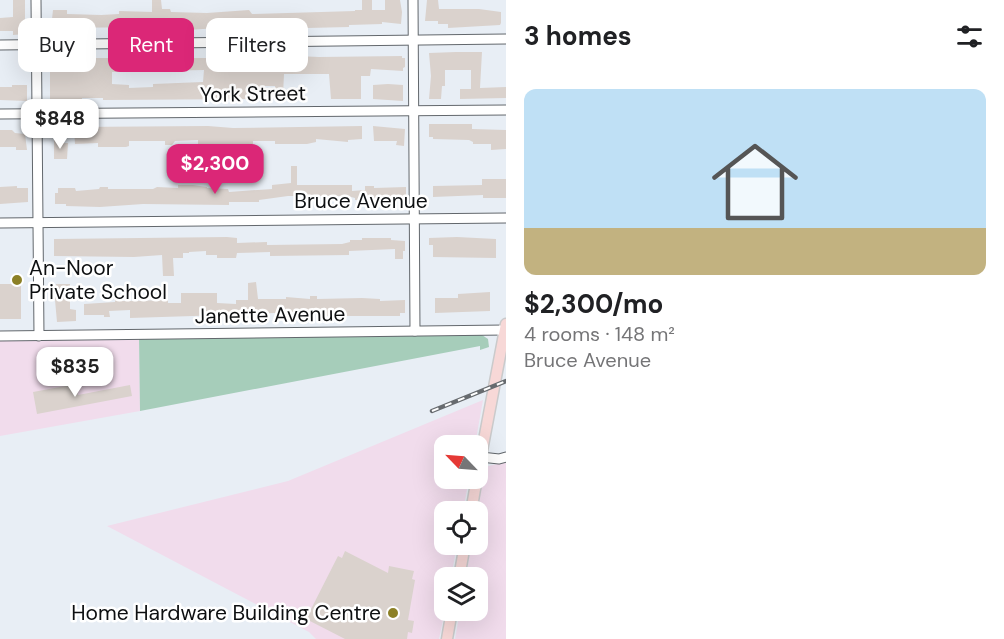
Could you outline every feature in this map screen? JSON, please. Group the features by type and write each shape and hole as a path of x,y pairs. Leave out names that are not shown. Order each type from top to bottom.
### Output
{"main road":[{"path":"484,435 505,327"},
{"path":"447,639 450,621"}],"street":[{"path":"36,0 36,18"},
{"path":"413,0 416,331"},
{"path":"96,44 506,39"},
{"path":"0,45 18,45"},
{"path":"36,72 39,336"},
{"name":"York Street","path":"0,114 506,110"},
{"name":"Bruce Avenue","path":"0,223 506,218"},
{"name":"Janette Avenue","path":"0,336 416,331 505,327"},
{"path":"488,458 506,457"}],"shaded area":[{"path":"139,336 140,411 0,436 0,337"},
{"path":"483,400 477,435 434,435 434,489 467,489 465,501 434,501 434,555 455,555 453,567 434,567 434,621 443,621 439,639 316,639 309,632 107,526 288,481"},
{"path":"506,462 506,639 455,639 458,621 488,621 488,567 468,567 469,555 488,555 488,501 479,501 480,489 488,489 488,466"}],"green space":[{"path":"482,335 488,339 489,347 480,350 480,346 140,411 139,336"}],"building":[{"path":"13,0 25,0 25,18 18,18 18,35 13,35 13,31 0,31 0,18 13,17"},
{"path":"152,0 161,0 162,9 170,9 171,12 207,13 249,10 252,14 355,11 362,10 362,0 372,0 372,10 385,10 385,0 400,0 402,12 401,24 382,22 382,24 349,25 349,27 308,28 308,18 206,18 206,29 194,30 194,18 108,18 108,27 96,28 96,18 52,18 53,10 67,10 67,14 101,15 119,14 119,11 152,12"},
{"path":"427,0 438,0 439,9 479,9 501,12 501,23 500,25 448,28 448,24 425,21"},
{"path":"482,52 480,88 506,87 506,98 460,99 460,89 471,89 471,70 445,70 445,86 442,86 441,99 429,99 431,76 429,53"},
{"path":"402,56 405,58 405,67 403,71 371,69 370,76 361,76 361,99 331,99 329,74 284,74 283,95 275,95 275,86 262,86 262,99 103,100 103,98 82,98 82,100 66,100 66,103 50,103 50,72 96,72 96,58 108,58 108,72 112,72 112,84 129,85 129,88 153,87 153,84 203,82 204,70 194,70 194,58 206,58 206,72 308,72 308,57"},
{"path":"12,85 27,85 27,101 0,100 0,87 12,87"},
{"path":"373,85 403,85 403,101 373,99"},
{"path":"429,124 472,124 472,129 506,130 506,149 491,150 491,144 473,144 469,140 433,139 429,137"},
{"path":"208,126 233,128 362,126 362,139 348,140 348,142 316,139 316,142 307,144 253,141 253,144 230,144 230,147 223,147 224,145 220,144 198,145 198,140 175,141 172,145 165,145 165,141 129,141 129,146 126,147 98,147 98,143 75,144 74,127"},
{"path":"373,126 405,129 404,146 396,145 397,141 374,141"},
{"path":"0,130 12,130 15,133 25,134 27,150 0,147"},
{"path":"54,138 60,138 60,143 68,143 67,159 54,159"},
{"path":"291,166 297,166 297,185 352,185 352,191 365,190 365,186 406,187 406,198 355,200 347,196 288,196 259,200 259,202 229,202 229,205 143,204 100,207 55,204 55,193 58,193 58,188 75,188 76,191 99,189 100,187 153,189 193,185 228,189 229,192 272,189 272,185 291,183"},
{"path":"482,179 506,179 506,198 483,198 483,195 433,197 433,186 482,185"},
{"path":"17,186 17,188 28,188 28,202 0,204 0,187"},
{"path":"237,238 237,243 267,242 267,245 342,244 350,240 362,240 362,238 391,238 391,240 405,241 405,251 403,251 403,259 395,259 395,249 349,251 349,255 270,256 270,252 237,253 236,258 217,258 217,255 206,255 206,251 189,252 183,253 183,258 173,258 174,276 163,276 162,255 54,256 54,239"},
{"path":"429,238 496,239 496,258 433,257 433,245 429,245"},
{"path":"256,282 258,299 286,299 286,297 310,299 310,296 317,296 317,299 405,300 405,313 400,313 400,316 274,313 245,314 246,317 225,315 130,318 130,310 109,311 110,317 84,315 84,304 115,302 115,298 123,298 123,301 168,300 168,303 181,303 181,293 217,293 217,303 236,304 236,300 248,300 248,283"},
{"path":"0,284 21,284 21,319 0,319"},
{"path":"56,284 70,284 70,309 76,310 76,321 57,322"},
{"path":"490,292 490,311 435,313 435,298 458,298 458,294"},
{"path":"76,384 78,395 130,385 132,396 37,414 33,392"},
{"path":"345,551 388,573 389,566 414,571 412,579 415,580 408,620 414,621 412,633 408,632 407,639 345,639 306,619 338,556 342,558"}],"railway":[{"path":"432,411 506,381"}],"place":[{"name":"An-Noor Private School","path":"17,280"},
{"name":"Home Hardware Building Centre","path":"393,613"}]}
